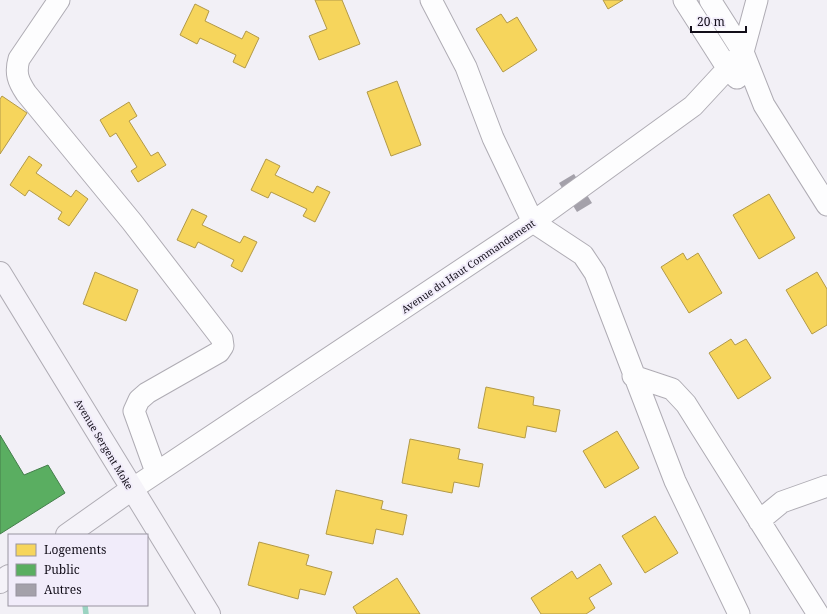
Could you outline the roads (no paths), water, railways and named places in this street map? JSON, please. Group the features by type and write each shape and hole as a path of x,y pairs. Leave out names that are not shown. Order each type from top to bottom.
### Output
{"main road":[{"name":"Avenue Sergent Moke","path":"0,273 209,614"},
{"path":"67,534 132,489"}],"street":[{"path":"59,0 19,59 16,69 18,80 26,93 132,222 222,339 223,346 219,352 147,393 138,400 134,411 156,472"},
{"path":"431,0 466,67 493,138 533,222 582,255 595,273 633,376 675,481 739,614"},
{"path":"684,0 728,69 764,105"},
{"path":"710,0 743,52 764,105 827,205"},
{"name":"Avenue du Haut Commandement","path":"132,489 533,222 693,106 743,52 757,0"},
{"path":"633,376 672,389 680,396 818,614"},
{"path":"759,521 782,502 827,486"}],"waterway":[{"path":"85,606 86,614"}]}
